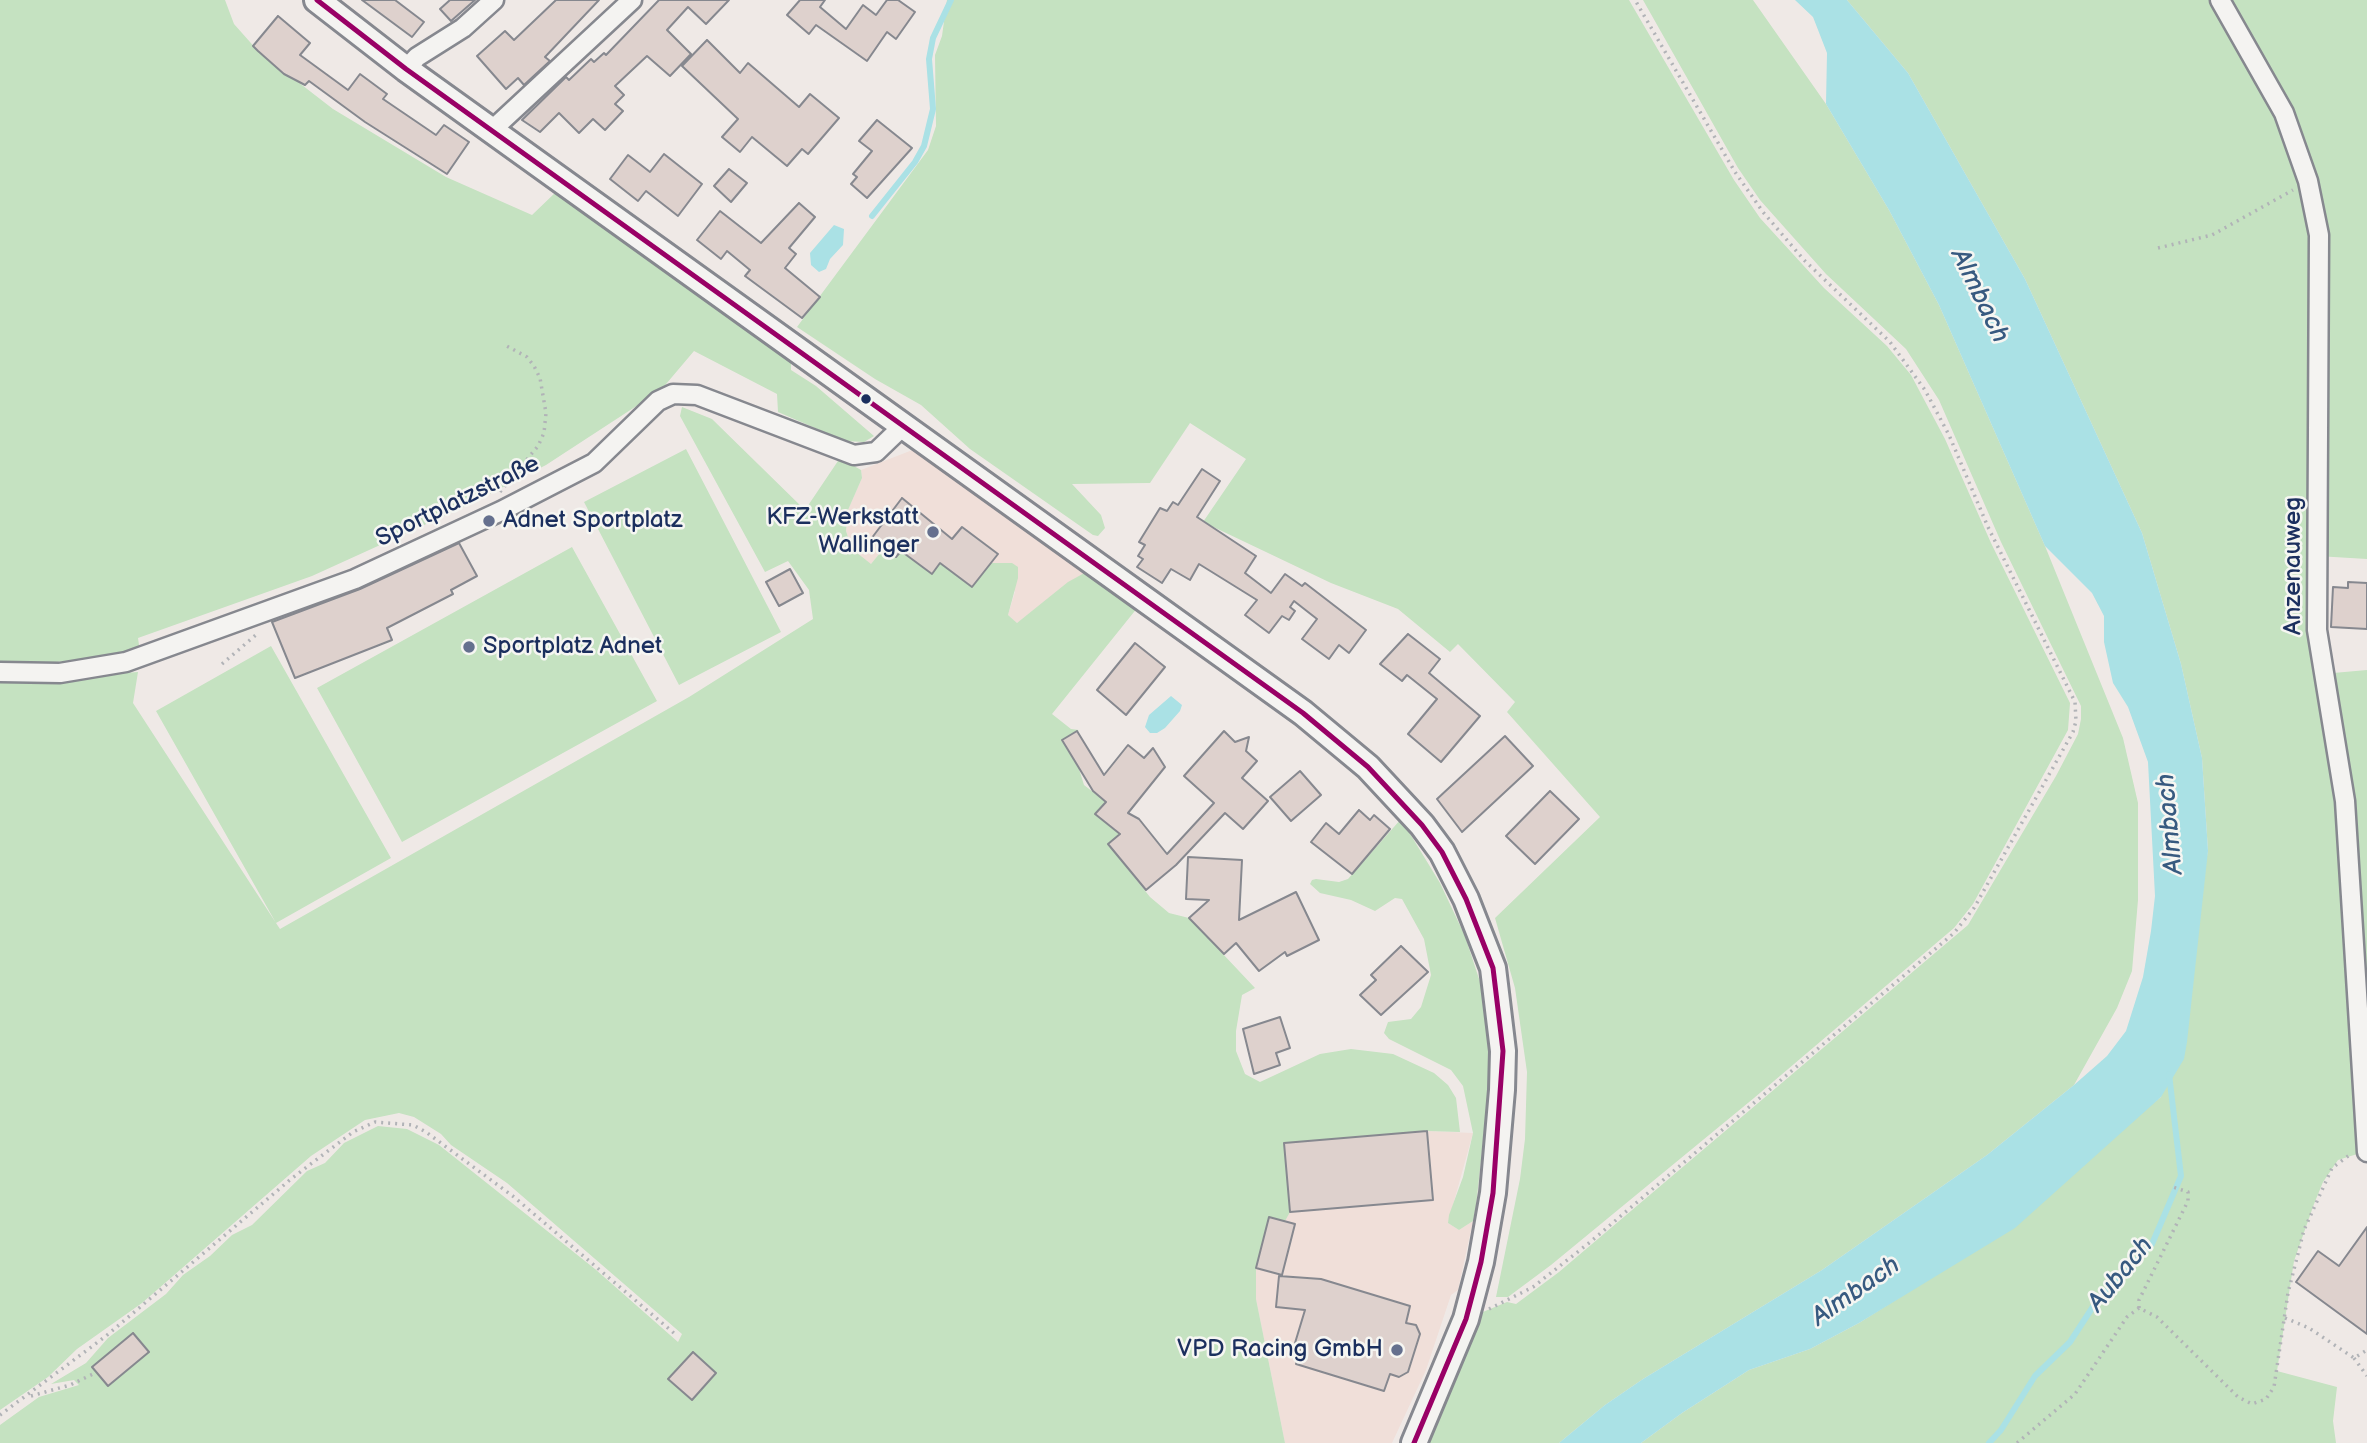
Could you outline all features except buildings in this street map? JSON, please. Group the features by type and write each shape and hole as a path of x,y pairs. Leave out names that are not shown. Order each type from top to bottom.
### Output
{"main road":[{"path":"317,0 406,69 902,427 1199,636 1348,749 1422,825 1442,852 1466,899 1493,968 1503,1051 1501,1125 1493,1193 1469,1307 1444,1375 1414,1443"}],"street":[{"path":"406,69 417,57 463,28 494,0"},
{"path":"492,130 632,0"},
{"name":"Anzenauweg","path":"2220,0 2284,113 2308,181 2319,235 2317,630 2344,802 2367,1152"},
{"name":"Sportplatzstraße","path":"0,671 60,673 127,662 355,579 501,511 594,463 658,401 673,394 696,395 854,455 876,452 902,427"}],"path":[{"path":"1489,1298 1486,1311 1533,1286 1589,1242 1954,933 1974,908 2073,732 2076,721 2075,702 1988,527 1950,435 1925,390 1890,342 1804,260 1763,212 1735,172 1635,0"},
{"path":"2158,248 2212,235 2308,181"},
{"path":"501,511 498,495 502,486 538,446 544,433 546,413 540,378 534,366 527,357 503,344"},
{"path":"222,664 256,635 261,615"},
{"path":"0,1415 155,1296 291,1179 353,1132 376,1122 413,1125 426,1132 514,1197 675,1334"},
{"path":"2139,1308 2157,1317 2238,1397 2252,1404 2266,1399 2274,1387 2294,1261 2323,1182 2339,1160 2367,1152"},
{"path":"2139,1308 2139,1300 2188,1201 2189,1195 2185,1191 2173,1187"},
{"path":"2017,1443 2075,1394 2127,1317 2139,1308"},
{"path":"2285,1318 2309,1328 2354,1358 2367,1376"},
{"path":"2354,1358 2367,1350"},
{"path":"25,1397 70,1385 93,1374"}],"shaded area":[{"path":"915,449 1088,571 1017,623 1008,615 1015,592 990,563 940,563 932,574 884,548 871,564 862,559 852,549 846,531 848,510 862,478 861,470"},
{"path":"1427,1131 1473,1133 1448,1223 1459,1230 1473,1221 1458,1290 1451,1295 1426,1370 1392,1443 1285,1443 1256,1299 1256,1268 1269,1217 1285,1221 1284,1143"}],"green space":[{"path":"0,0 225,0 234,24 258,51 333,109 446,177 532,215 557,191 791,360 791,370 816,386 874,436 864,442 845,441 778,412 777,394 694,351 661,390 546,465 468,505 312,576 138,638 140,652 95,659 0,666"},
{"path":"947,0 1629,0 1734,180 1760,218 1824,288 1887,346 1911,375 1945,439 1991,543 2070,703 2068,730 1973,904 1954,928 1754,1098 1551,1265 1508,1297 1496,1297 1520,1179 1525,1139 1527,1072 1515,988 1495,918 1600,817 1507,712 1515,702 1458,644 1450,652 1398,609 1331,583 1203,522 1246,459 1190,423 1150,483 1072,484 1101,515 1105,528 1098,536 1093,535 970,449 921,405 875,379 797,327 928,150 936,126 935,55 942,36"},
{"path":"1643,0 1753,0 1826,104 1889,210 1939,305 2045,546 2123,738 2138,803 2138,900 2132,971 2117,1008 2074,1085 1987,1155 1822,1270 1643,1379 1605,1405 1559,1443 1414,1443 1466,1319 1507,1302 1516,1304 1559,1272 1968,925 2056,776 2078,734 2081,719 2081,706 2001,542 1939,400 1906,349 1826,274 1760,200 1738,168"},
{"path":"1847,0 2367,0 2367,559 2317,556 2322,674 2367,670 2367,1151 2338,1160 2323,1182 2314,1204 2294,1261 2277,1371 2337,1387 2333,1421 2336,1443 1641,1443 1749,1370 1810,1349 1859,1323 1929,1279 2161,1097 2208,851 2202,758 2181,664 2142,533 2025,279 1908,73"},
{"path":"682,407 712,419 805,510 840,458 861,470 862,478 848,510 846,531 852,549 871,564 884,548 896,557 901,551 932,574 940,563 1012,563 1018,567 1018,578 1008,615 1017,623 1068,582 1088,571 1138,607 1052,714 1071,729 1079,730 1062,741 1079,769 1084,785 1106,802 1095,814 1120,834 1108,844 1150,897 1169,913 1189,918 1255,988 1242,995 1236,1031 1236,1051 1245,1074 1260,1082 1320,1054 1351,1049 1393,1054 1434,1073 1448,1085 1456,1098 1460,1132 1427,1131 1284,1143 1290,1212 1285,1221 1269,1217 1256,1268 1256,1299 1285,1443 0,1443 0,1425 39,1397 79,1385 74,1380 51,1384 86,1363 108,1338 166,1294 183,1275 210,1256 232,1235 252,1225 307,1171 325,1163 344,1143 378,1126 407,1129 439,1145 595,1269 678,1342 682,1334 507,1183 451,1145 441,1134 414,1117 399,1113 365,1120 311,1156 142,1303 77,1349 48,1377 0,1410 0,682 138,672 133,703 280,929 689,697 813,619 809,590 788,561 765,572 680,416","holes":["693,1352 716,1374 692,1400 669,1379"]},
{"path":"686,449 781,632 679,685 584,502"},
{"path":"572,547 657,701 402,842 317,688"},
{"path":"271,646 391,858 276,923 156,711"},
{"path":"1401,819 1440,883 1465,936 1482,988 1488,1019 1490,1077 1476,1206 1473,1221 1459,1230 1448,1223 1449,1215 1463,1177 1473,1133 1463,1086 1451,1070 1389,1039 1384,1033 1388,1022 1411,1019 1421,1007 1431,975 1424,939 1402,899 1395,898 1375,911 1351,900 1320,893 1310,884 1316,879 1339,882 1348,879"}],"water":[{"name":"Almbach","path":"1795,0 1847,0 1908,73 2025,279 2142,533 2181,664 2202,758 2208,851 2187,1042 2184,1059 2161,1097 2015,1228 1859,1323 1810,1349 1749,1370 1641,1443 1559,1443 1605,1405 1643,1379 1822,1270 1987,1155 2074,1085 2107,1056 2126,1031 2143,977 2151,931 2155,896 2148,762 2128,707 2113,683 2104,642 2104,616 2092,593 2045,546 1939,305 1889,210 1826,104 1827,53 1813,17"},
{"path":"834,225 844,229 843,245 830,259 826,269 819,272 811,265 810,253"},
{"path":"1171,696 1182,705 1180,711 1165,728 1157,733 1150,733 1145,727 1149,715"}],"waterway":[{"path":"872,216 915,162 924,146 933,109 929,59 933,38 951,0"},
{"name":"Aubach","path":"1989,1443 2001,1430 2035,1376 2070,1342 2096,1302 2152,1244 2181,1176 2169,1074"}],"transit line":[{"path":"317,0 406,69 1303,713 1368,767 1422,825 1442,852 1466,899 1493,968 1503,1051 1493,1193 1481,1262 1466,1319 1414,1443"}],"place":[{"name":"Adnet Sportplatz","path":"489,521"},
{"name":"KFZ-Werkstatt Wallinger","path":"933,532"},
{"name":"Sportplatz Adnet","path":"469,647"},
{"name":"VPD Racing GmbH","path":"1397,1350"}]}
